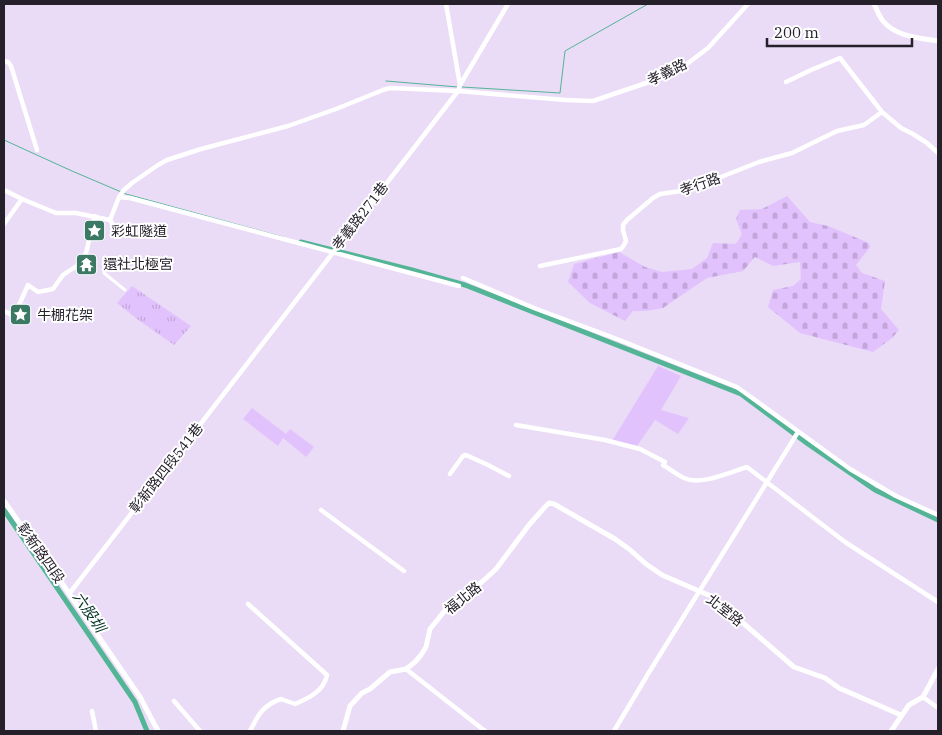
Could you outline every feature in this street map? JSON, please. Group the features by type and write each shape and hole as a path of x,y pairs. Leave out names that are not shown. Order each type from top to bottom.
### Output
{"street":[{"path":"446,4 460,85"},
{"name":"孝義路271巷","path":"263,342 458,91 508,4"},
{"name":"孝義路","path":"119,197 132,183 167,160 288,126 390,88 594,101 683,67 708,48 748,4"},
{"path":"874,4 884,22 896,31 938,42"},
{"path":"786,82 840,58 882,112 900,128 913,134 938,153"},
{"path":"4,60 11,66 37,150"},
{"name":"孝行路","path":"540,266 621,249 626,241 623,225 660,194 688,190 759,162 792,153 838,131 864,125 882,112"},
{"path":"4,190 56,213 76,213 110,220 120,236"},
{"path":"110,220 119,197 130,198 459,286"},
{"path":"4,224 22,199"},
{"path":"4,310 14,316 28,286 38,292 53,289 63,275 78,265 86,253 95,216"},
{"path":"104,274 125,290"},
{"path":"463,278 534,308 737,387 850,469 896,496 938,515"},
{"name":"彰新路四段541巷","path":"69,594 263,342"},
{"path":"516,425 605,440 640,449 685,479 703,480 746,467 845,542 938,602"},
{"path":"614,731 798,432"},
{"path":"450,474 463,456 466,455 509,476"},
{"name":"彰新路四段","path":"4,501 140,697 158,731"},
{"name":"北堂路","path":"530,525 549,503 554,504 615,539 662,575 713,597 794,667 825,678 839,688 901,715"},
{"path":"321,510 404,571"},
{"name":"福北路","path":"343,731 348,710 356,699 390,672 406,669 415,662 426,647 430,629 446,608 496,569 530,525"},
{"path":"248,604 327,675 324,684 310,698 295,704 281,699 272,702 258,715 250,731"},
{"path":"406,669 484,731"},
{"path":"891,731 909,704 923,697 938,669"},
{"path":"923,697 938,708"},
{"path":"174,701 200,731"},
{"path":"92,711 96,731"}],"green space":[{"path":"787,196 810,222 828,226 869,243 870,247 856,265 862,273 885,281 881,309 899,330 892,338 873,352 800,333 768,307 773,290 793,286 801,279 800,262 773,266 755,257 743,271 707,278 663,308 633,311 625,321 590,303 568,282 574,264 619,252 645,267 662,272 692,269 707,258 713,243 736,244 742,234 736,219 740,210 762,209"},
{"path":"132,286 191,326 174,345 117,303"},
{"path":"658,366 681,376 661,410 689,418 678,434 655,420 637,446 612,441"},
{"path":"252,408 286,434 290,429 314,447 306,457 283,438 278,446 243,419"}],"waterway":[{"path":"462,87 560,93 565,51 648,4"},
{"path":"386,81 458,87"},
{"path":"4,140 126,194 283,237"},
{"path":"301,242 465,285 741,394 808,444 875,490 938,520"},
{"name":"六股圳","path":"4,510 135,702 147,731"}],"place":[{"name":"彩虹隧道","path":"95,231"},
{"name":"還社北極宮","path":"87,264"},
{"name":"牛棚花架","path":"21,315"}]}
